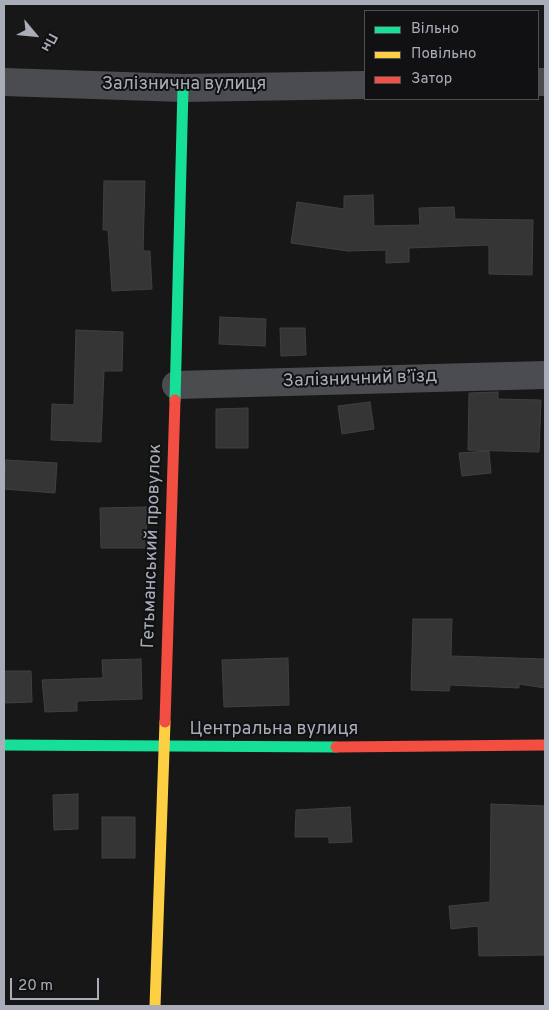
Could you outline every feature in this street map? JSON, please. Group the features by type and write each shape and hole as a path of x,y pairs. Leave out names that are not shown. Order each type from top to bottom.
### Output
{"street":[{"name":"Залізнична вулиця","path":"4,82 182,88 364,85"},
{"name":"Гетьманський провулок","path":"155,1006 176,385 182,88"},
{"name":"Залізничний в’їзд","path":"176,385 545,375"},
{"name":"Центральна вулиця","path":"4,745 78,744 226,748 545,745"}],"building":[{"path":"104,181 145,181 143,251 150,251 152,289 112,291 108,230 103,230"},
{"path":"373,195 374,226 420,225 419,208 454,207 455,219 533,220 532,275 489,274 489,245 409,248 409,262 386,263 386,250 348,251 291,243 297,202 344,209 344,196"},
{"path":"220,317 266,319 265,346 219,344"},
{"path":"280,328 305,328 306,355 281,356"},
{"path":"76,330 123,332 122,371 104,371 101,442 51,440 52,404 74,405"},
{"path":"498,392 498,399 541,400 539,452 468,450 469,393"},
{"path":"370,402 374,429 342,434 338,406"},
{"path":"248,408 248,448 216,448 216,409"},
{"path":"489,451 491,473 462,476 459,453"},
{"path":"6,460 57,463 55,493 4,489"},
{"path":"146,507 147,548 101,548 100,508"},
{"path":"413,619 452,619 451,656 545,659 545,688 519,684 519,688 450,685 449,691 411,690"},
{"path":"288,658 289,705 224,707 222,660"},
{"path":"141,659 142,699 77,701 77,711 45,712 42,680 103,678 102,660"},
{"path":"4,671 31,671 32,702 4,703"},
{"path":"78,794 78,829 54,830 53,795"},
{"path":"491,804 545,806 545,955 479,956 478,926 451,929 449,906 490,902"},
{"path":"350,807 352,842 329,843 329,837 295,837 296,810"},
{"path":"102,817 135,817 135,858 102,858"}],"traffic: fast":[{"path":"175,400 183,88"},
{"path":"4,745 336,747"}],"traffic: slow":[{"path":"155,1006 165,722"}],"traffic: jam":[{"path":"165,722 175,400"},
{"path":"336,747 545,745"}]}
